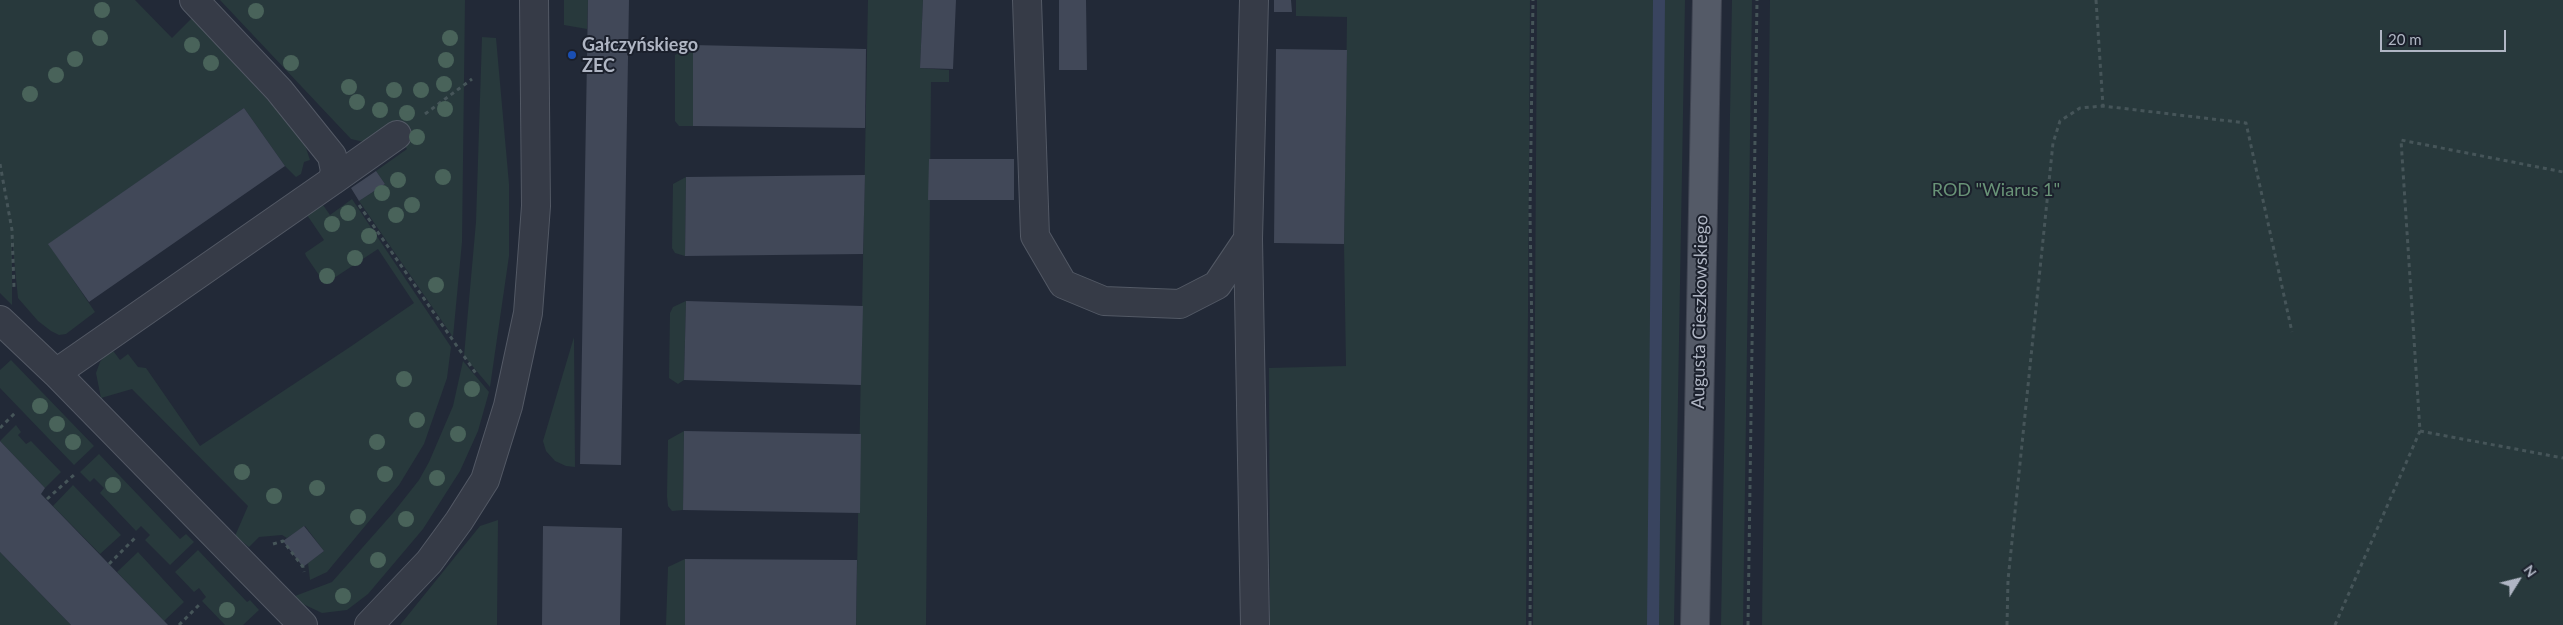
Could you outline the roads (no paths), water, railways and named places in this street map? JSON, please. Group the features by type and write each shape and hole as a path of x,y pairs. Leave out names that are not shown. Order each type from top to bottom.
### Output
{"main road":[{"name":"Augusta Cieszkowskiego","path":"1695,625 1707,0"}],"street":[{"path":"194,0 279,90 332,156 335,178"},
{"path":"369,625 429,562 460,521 485,480 508,406 528,313 536,206 534,0"},
{"path":"1027,0 1035,236 1063,284 1104,301 1180,304 1217,285 1248,239"},
{"path":"1254,0 1248,239 1256,625"},
{"path":"56,373 397,135"},
{"path":"0,320 56,373 303,625"}],"waterway":[{"path":"1653,625 1659,0"}],"place":[{"name":"Gałczyńskiego ZEC","path":"572,55"}],"park label":[{"name":"ROD \"Wiarus 1\"","path":"1996,190"}]}
